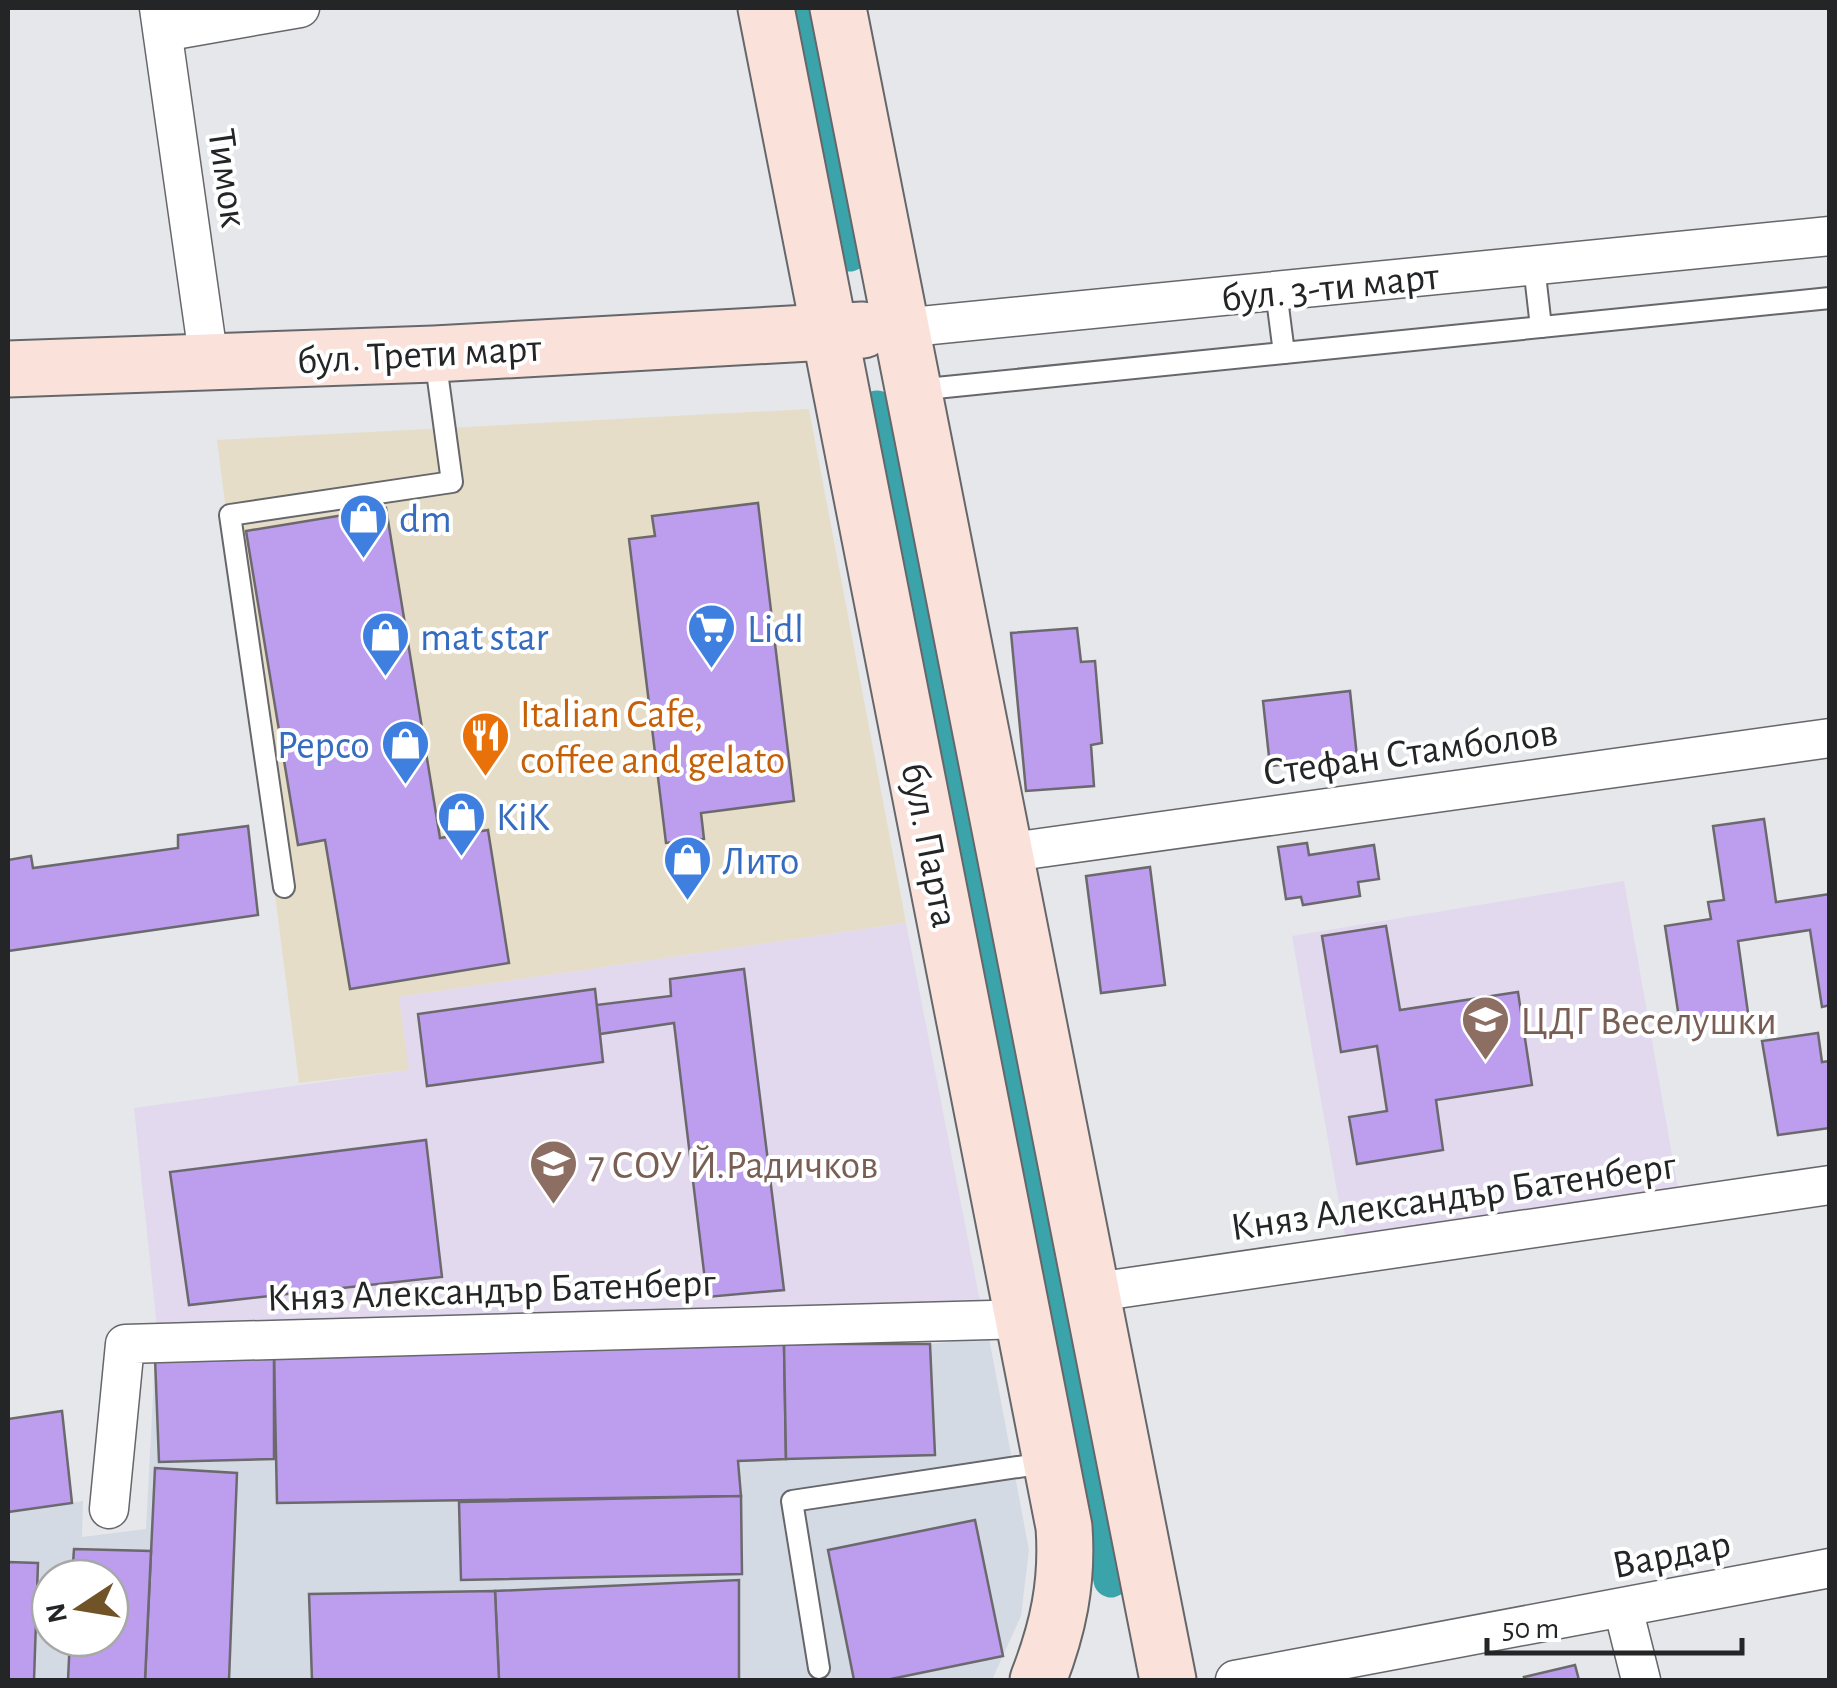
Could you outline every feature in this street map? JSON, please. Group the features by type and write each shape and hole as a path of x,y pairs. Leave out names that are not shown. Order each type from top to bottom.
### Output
{"main road":[{"name":"бул. Парта","path":"766,8 1053,1462 1067,1567 1062,1608 1038,1680"},
{"name":"бул. Парта","path":"838,8 1168,1680"},
{"name":"бул. 3-ти март","path":"830,332 901,328"},
{"name":"бул. Трети март","path":"8,369 434,354 830,332"}],"street":[{"path":"161,20 300,8"},
{"name":"Тимок","path":"161,20 209,362"},
{"name":"бул. 3-ти март","path":"901,328 1830,236"},
{"name":"Стефан Стамболов","path":"1004,853 1830,738"},
{"name":"Княз Александър Батенберг","path":"1089,1294 1830,1185"},
{"name":"Княз Александър Батенберг","path":"108,1510 125,1344 1024,1319"},
{"name":"Вардар","path":"1236,1680 1830,1568"},
{"path":"1623,1608 1641,1680"}],"lane":[{"path":"1534,266 1541,327"},
{"path":"1276,291 1284,353"},
{"path":"913,390 1830,298"},
{"path":"284,887 230,515 452,482 434,354"},
{"path":"820,1668 792,1501 1053,1462"}],"shaded area":[{"path":"809,409 906,923 399,997 410,1070 299,1083 217,440"},
{"name":"ЦДГ Веселушки","path":"1624,881 1678,1189 1346,1242 1292,936"},
{"name":"7 СОУ Й.Радичков","path":"906,923 981,1306 157,1328 134,1108 409,1070 399,997"},
{"path":"989,1338 1029,1550 1021,1616 992,1680 8,1680 8,1512 83,1501 82,1537 146,1529 155,1358 930,1344"}],"building":[{"name":"Lidl","path":"758,503 794,801 701,813 704,839 666,843 629,539 655,536 652,516"},
{"path":"386,508 440,838 488,830 509,963 350,989 325,840 298,845 246,531"},
{"path":"1077,628 1081,662 1095,661 1102,743 1091,745 1094,786 1026,791 1011,633"},
{"path":"1350,691 1357,757 1270,766 1263,701"},
{"path":"1764,819 1776,902 1830,894 1830,1005 1822,1007 1810,930 1738,941 1749,1020 1681,1031 1665,926 1711,919 1708,902 1724,900 1713,826"},
{"path":"248,826 258,915 8,951 8,860 31,856 33,868 178,848 178,835"},
{"path":"1307,843 1309,855 1374,845 1379,879 1358,882 1360,896 1303,905 1301,897 1286,899 1278,847"},
{"path":"1150,867 1165,985 1101,993 1086,876"},
{"path":"1386,926 1400,1010 1518,992 1532,1085 1436,1100 1443,1150 1357,1164 1349,1117 1387,1111 1377,1046 1341,1052 1322,936"},
{"path":"744,969 784,1290 707,1297 674,1023 600,1034 596,1005 671,996 670,979"},
{"path":"595,989 603,1062 427,1086 418,1014"},
{"path":"1818,1033 1822,1062 1830,1061 1830,1128 1778,1135 1762,1041"},
{"path":"426,1140 442,1277 189,1305 170,1172"},
{"path":"784,1344 786,1459 738,1461 741,1496 277,1503 274,1355"},
{"path":"784,1344 930,1344 935,1455 786,1459"},
{"path":"274,1355 274,1459 159,1462 155,1358"},
{"path":"62,1411 72,1503 8,1512 8,1419"},
{"path":"155,1468 237,1473 229,1680 145,1680"},
{"path":"741,1496 742,1574 461,1580 459,1502"},
{"path":"975,1520 1003,1656 886,1680 854,1680 828,1550"},
{"path":"74,1549 151,1551 145,1680 68,1680 69,1658 130,1658 130,1558 73,1558"},
{"path":"8,1562 30,1563 30,1658 35,1658 34,1680 8,1680"},
{"path":"739,1580 739,1680 499,1680 495,1591"},
{"path":"495,1591 499,1680 312,1680 309,1594"},
{"path":"1575,1665 1579,1680 1524,1677"}],"waterway":[{"path":"802,8 850,254"},
{"path":"877,408 1111,1580"}],"place":[{"name":"dm","path":"364,560"},
{"name":"Lidl","path":"712,670"},
{"name":"mat star","path":"385,678"},
{"name":"Italian Cafe, coffee and gelato","path":"485,778"},
{"name":"Pepco","path":"405,786"},
{"name":"KiK","path":"461,858"},
{"name":"Лито","path":"687,902"},
{"name":"ЦДГ Веселушки","path":"1485,1062"},
{"name":"7 СОУ Й.Радичков","path":"553,1206"}]}
